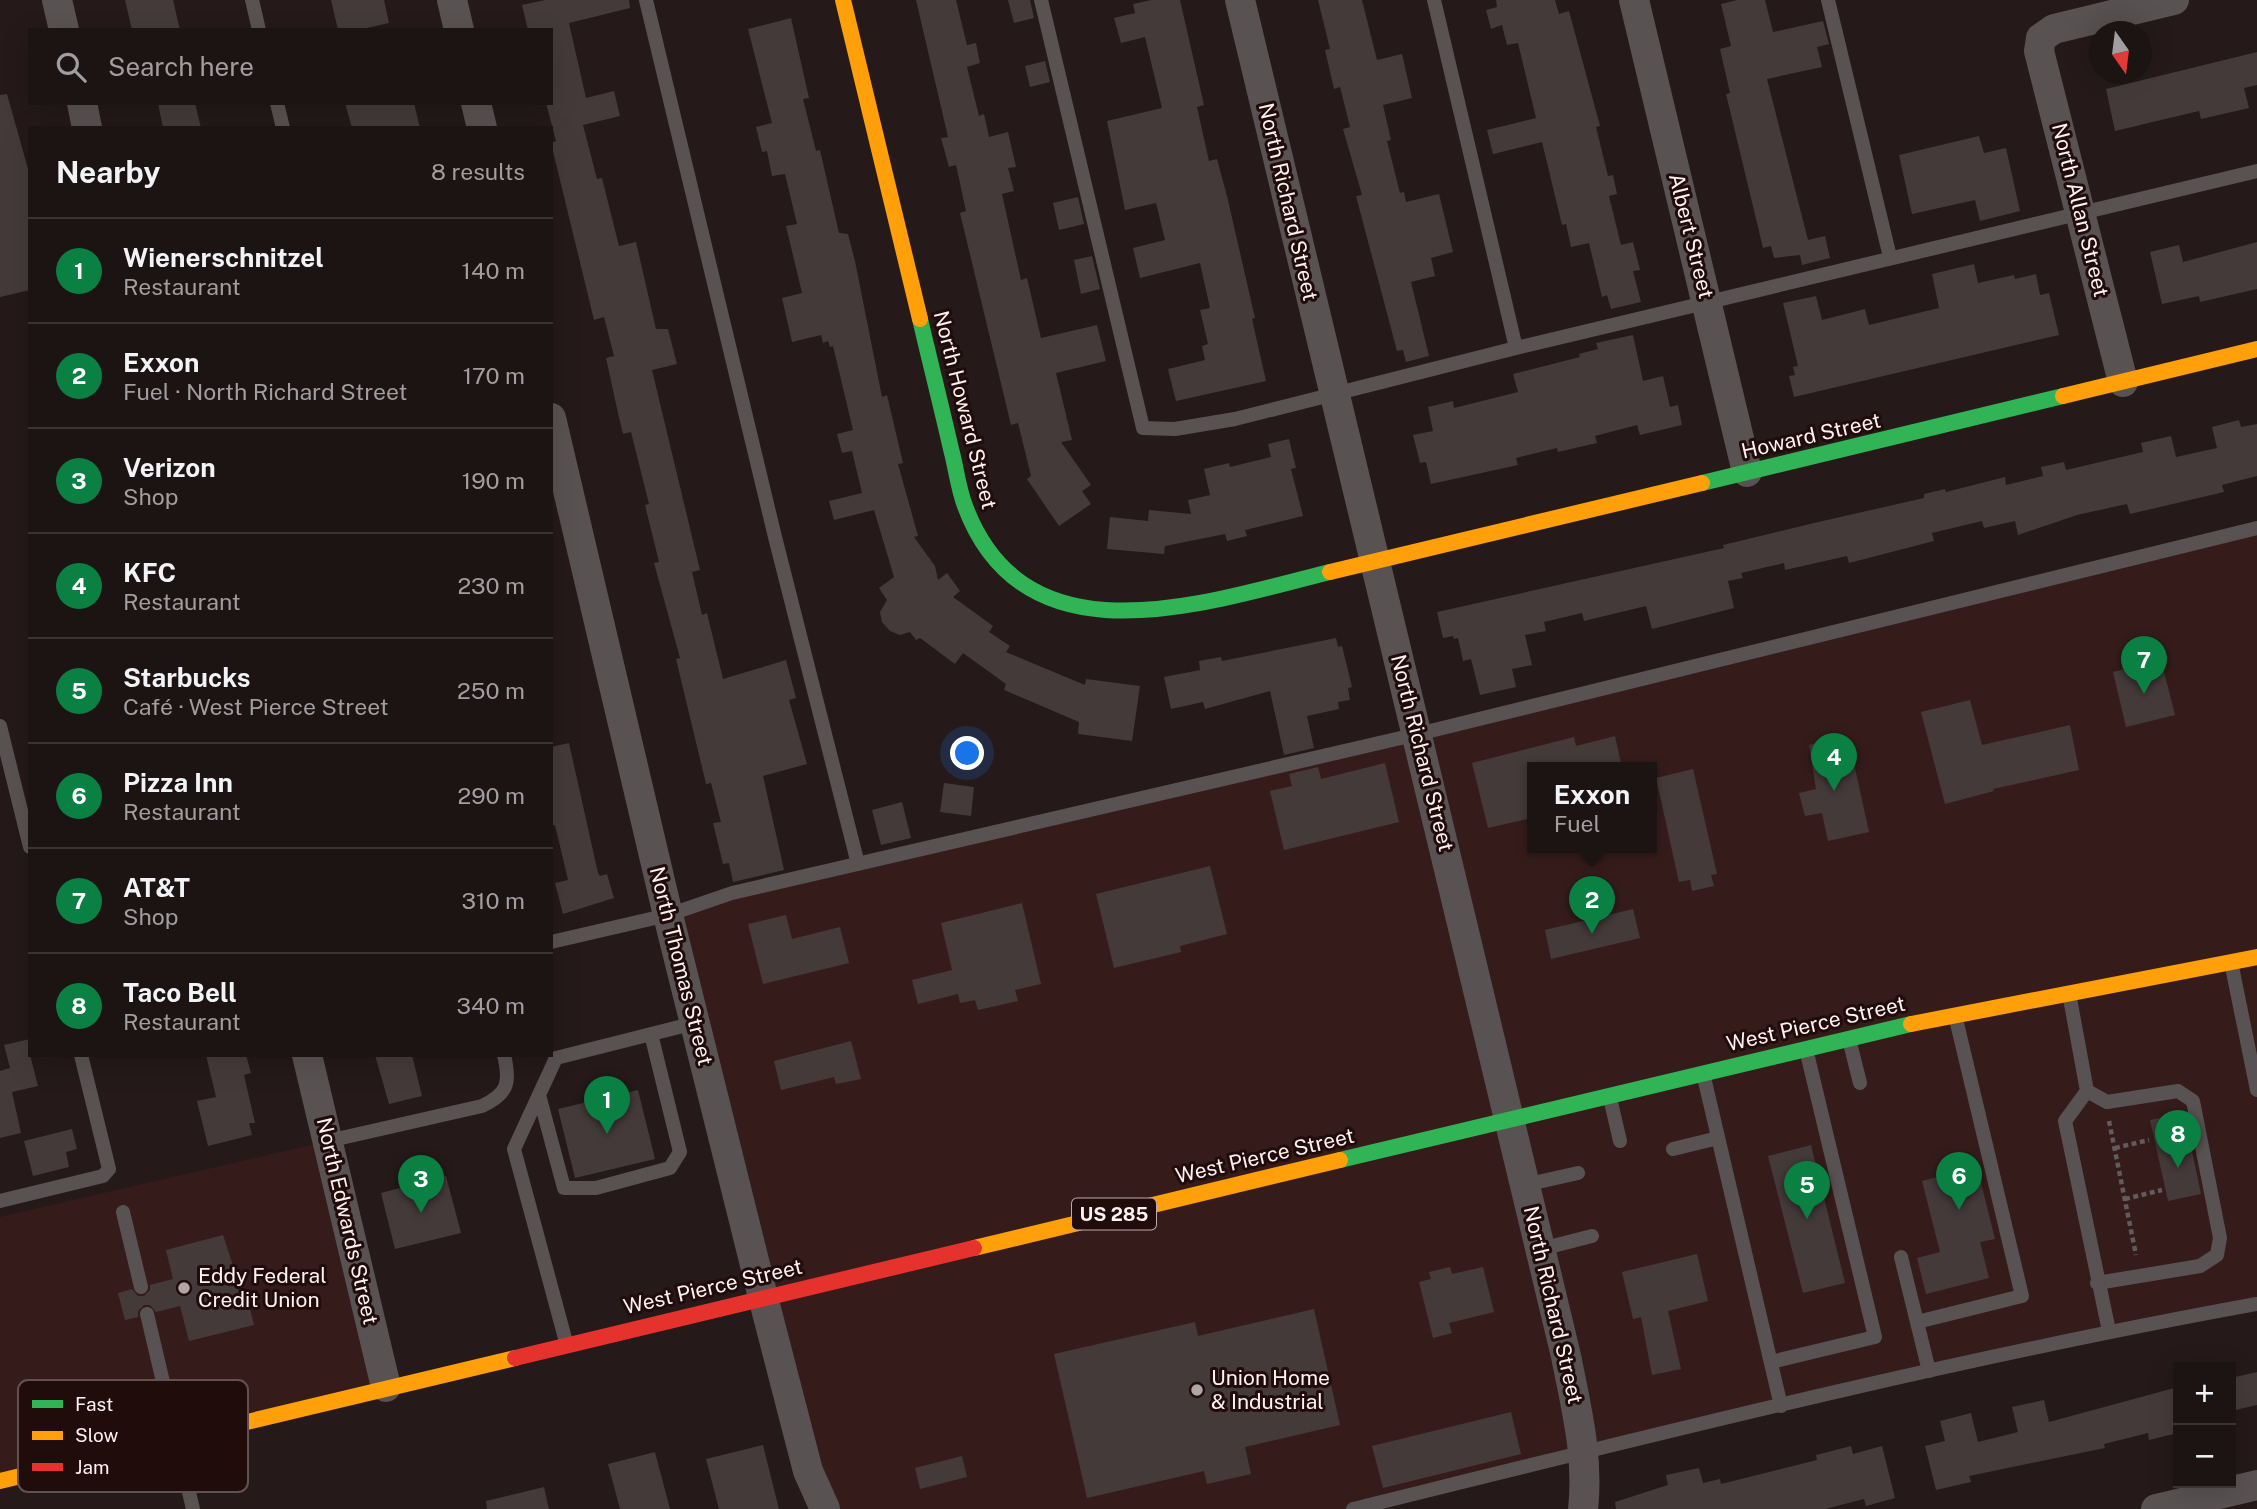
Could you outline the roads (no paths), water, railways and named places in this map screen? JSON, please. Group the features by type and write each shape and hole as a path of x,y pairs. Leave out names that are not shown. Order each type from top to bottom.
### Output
{"main road":[{"name":"North Howard Street","path":"843,0 965,506 982,539 1006,569 1038,594 1055,602 1123,614 1198,603 1374,562"},
{"name":"Howard Street","path":"1374,562 2257,349"},
{"name":"West Pierce Street","path":"248,1420 1849,1038 2068,991 2257,957"},
{"name":"West Pierce Street","path":"0,1480 18,1476"}],"street":[{"path":"57,0 64,28"},
{"path":"452,0 459,28"},
{"name":"North Richard Street","path":"1240,0 1566,1356 1583,1452 1583,1509"},
{"name":"Albert Street","path":"1634,0 1747,472"},
{"name":"North Allan Street","path":"2123,382 2039,51 2040,38 2067,25 2174,0"},
{"path":"82,105 87,126"},
{"path":"476,105 482,126"},
{"name":"North Thomas Street","path":"553,426 668,915 763,1297 808,1471 825,1509"},
{"name":"North Edwards Street","path":"307,1057 386,1387"},
{"path":"2156,1509 2257,1485"}],"lane":[{"path":"252,0 259,28"},
{"path":"646,0 771,524 858,864"},
{"path":"1041,0 1143,428 1175,429 1235,419 1890,257 2257,171"},
{"path":"1434,0 1516,348"},
{"path":"1828,0 1890,257"},
{"path":"277,105 283,126"},
{"path":"553,942 668,915 732,893 1418,734 2257,528"},
{"path":"0,726 28,839"},
{"path":"2231,960 2252,1037 2257,1090"},
{"path":"2068,991 2087,1091 2065,1121 2109,1331"},
{"path":"1917,1322 2022,1296 1954,1014"},
{"path":"566,1344 514,1149 556,1058 695,1023"},
{"path":"539,1095 564,1188 596,1188 670,1168 680,1152 651,1034"},
{"path":"1849,1038 1860,1083"},
{"path":"1771,1362 1875,1336 1806,1048"},
{"path":"0,1201 103,1176 109,1169 81,1057"},
{"path":"328,1141 482,1106 499,1098 506,1083 505,1057"},
{"path":"1703,1073 1781,1406"},
{"path":"2087,1091 2107,1102 2178,1091 2193,1101 2220,1238 2217,1255 2200,1266 2097,1283"},
{"path":"1609,1094 1620,1140"},
{"path":"1674,1149 1718,1138"},
{"path":"1525,1185 1578,1173"},
{"path":"123,1212 141,1287"},
{"path":"1541,1249 1592,1236"},
{"path":"1901,1257 1929,1371"},
{"path":"1353,1509 1929,1371 2109,1331 2257,1304"},
{"path":"147,1314 163,1380"}],"place":[{"name":"AT&T","path":"2144,694"},
{"name":"KFC","path":"1834,791"},
{"name":"Exxon","path":"1592,934"},
{"name":"Wienerschnitzel","path":"607,1134"},
{"name":"Taco Bell","path":"2178,1168"},
{"name":"Pizza Inn","path":"1959,1210"},
{"name":"Verizon","path":"421,1213"},
{"name":"Starbucks","path":"1807,1219"},
{"name":"Eddy Federal Credit Union","path":"184,1288"},
{"name":"Union Home & Industrial","path":"1197,1390"}]}
